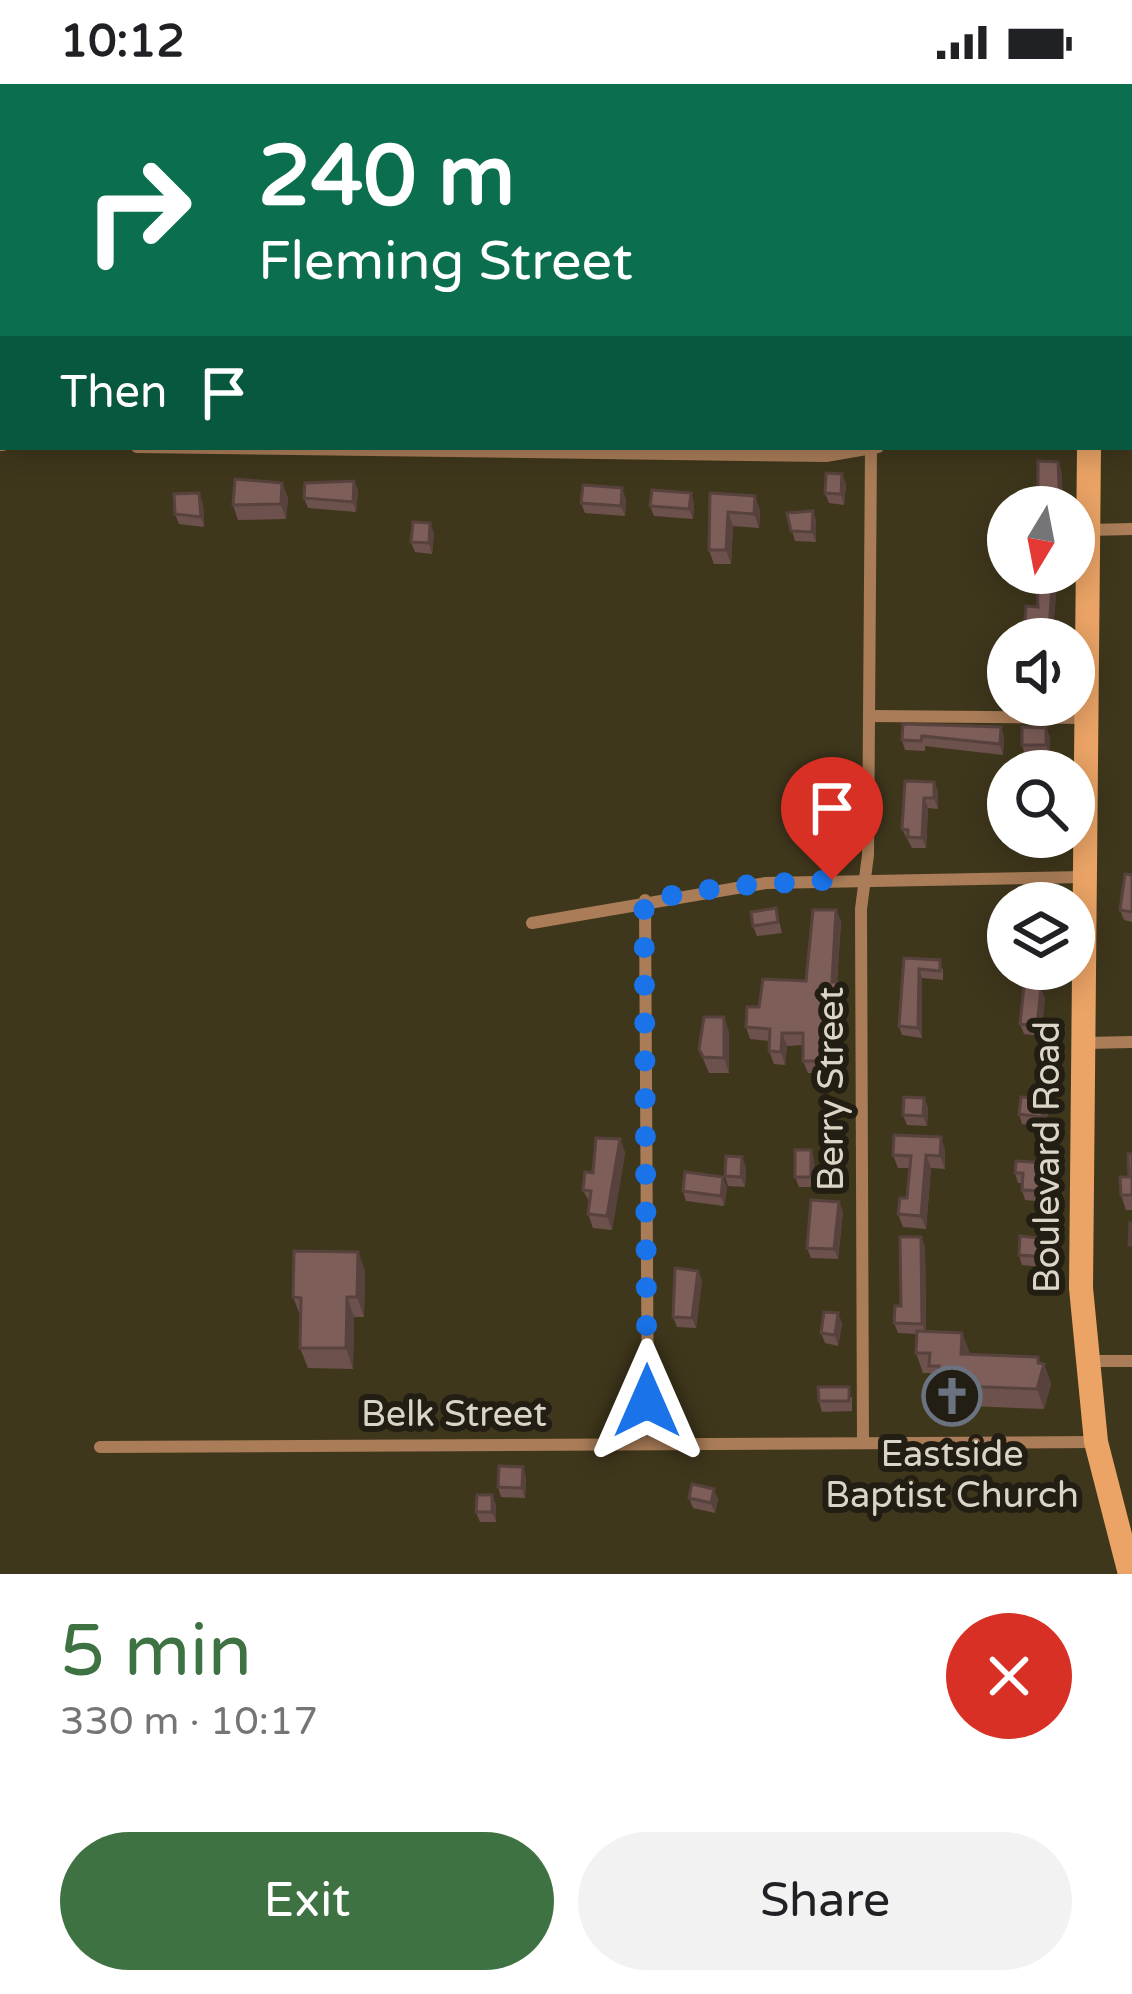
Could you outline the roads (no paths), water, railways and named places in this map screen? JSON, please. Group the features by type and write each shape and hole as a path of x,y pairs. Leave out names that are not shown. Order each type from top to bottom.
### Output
{"street":[{"path":"351,450 780,456 850,450"},
{"name":"Berry Street","path":"863,1443 865,880 874,450"},
{"name":"Boulevard Road","path":"1089,450 1089,486"},
{"path":"1095,530 1132,529"},
{"path":"869,716 987,717"},
{"name":"Boulevard Road","path":"1086,726 1085,1360 1096,1442 1130,1574"},
{"path":"532,922 731,886 1085,877"},
{"path":"644,900 647,1443"},
{"path":"1084,1042 1132,1042"},
{"path":"1085,1360 1132,1361"},
{"name":"Belk Street","path":"100,1447 1096,1442"}],"place":[{"name":"Eastside Baptist Church","path":"952,1396"}]}
